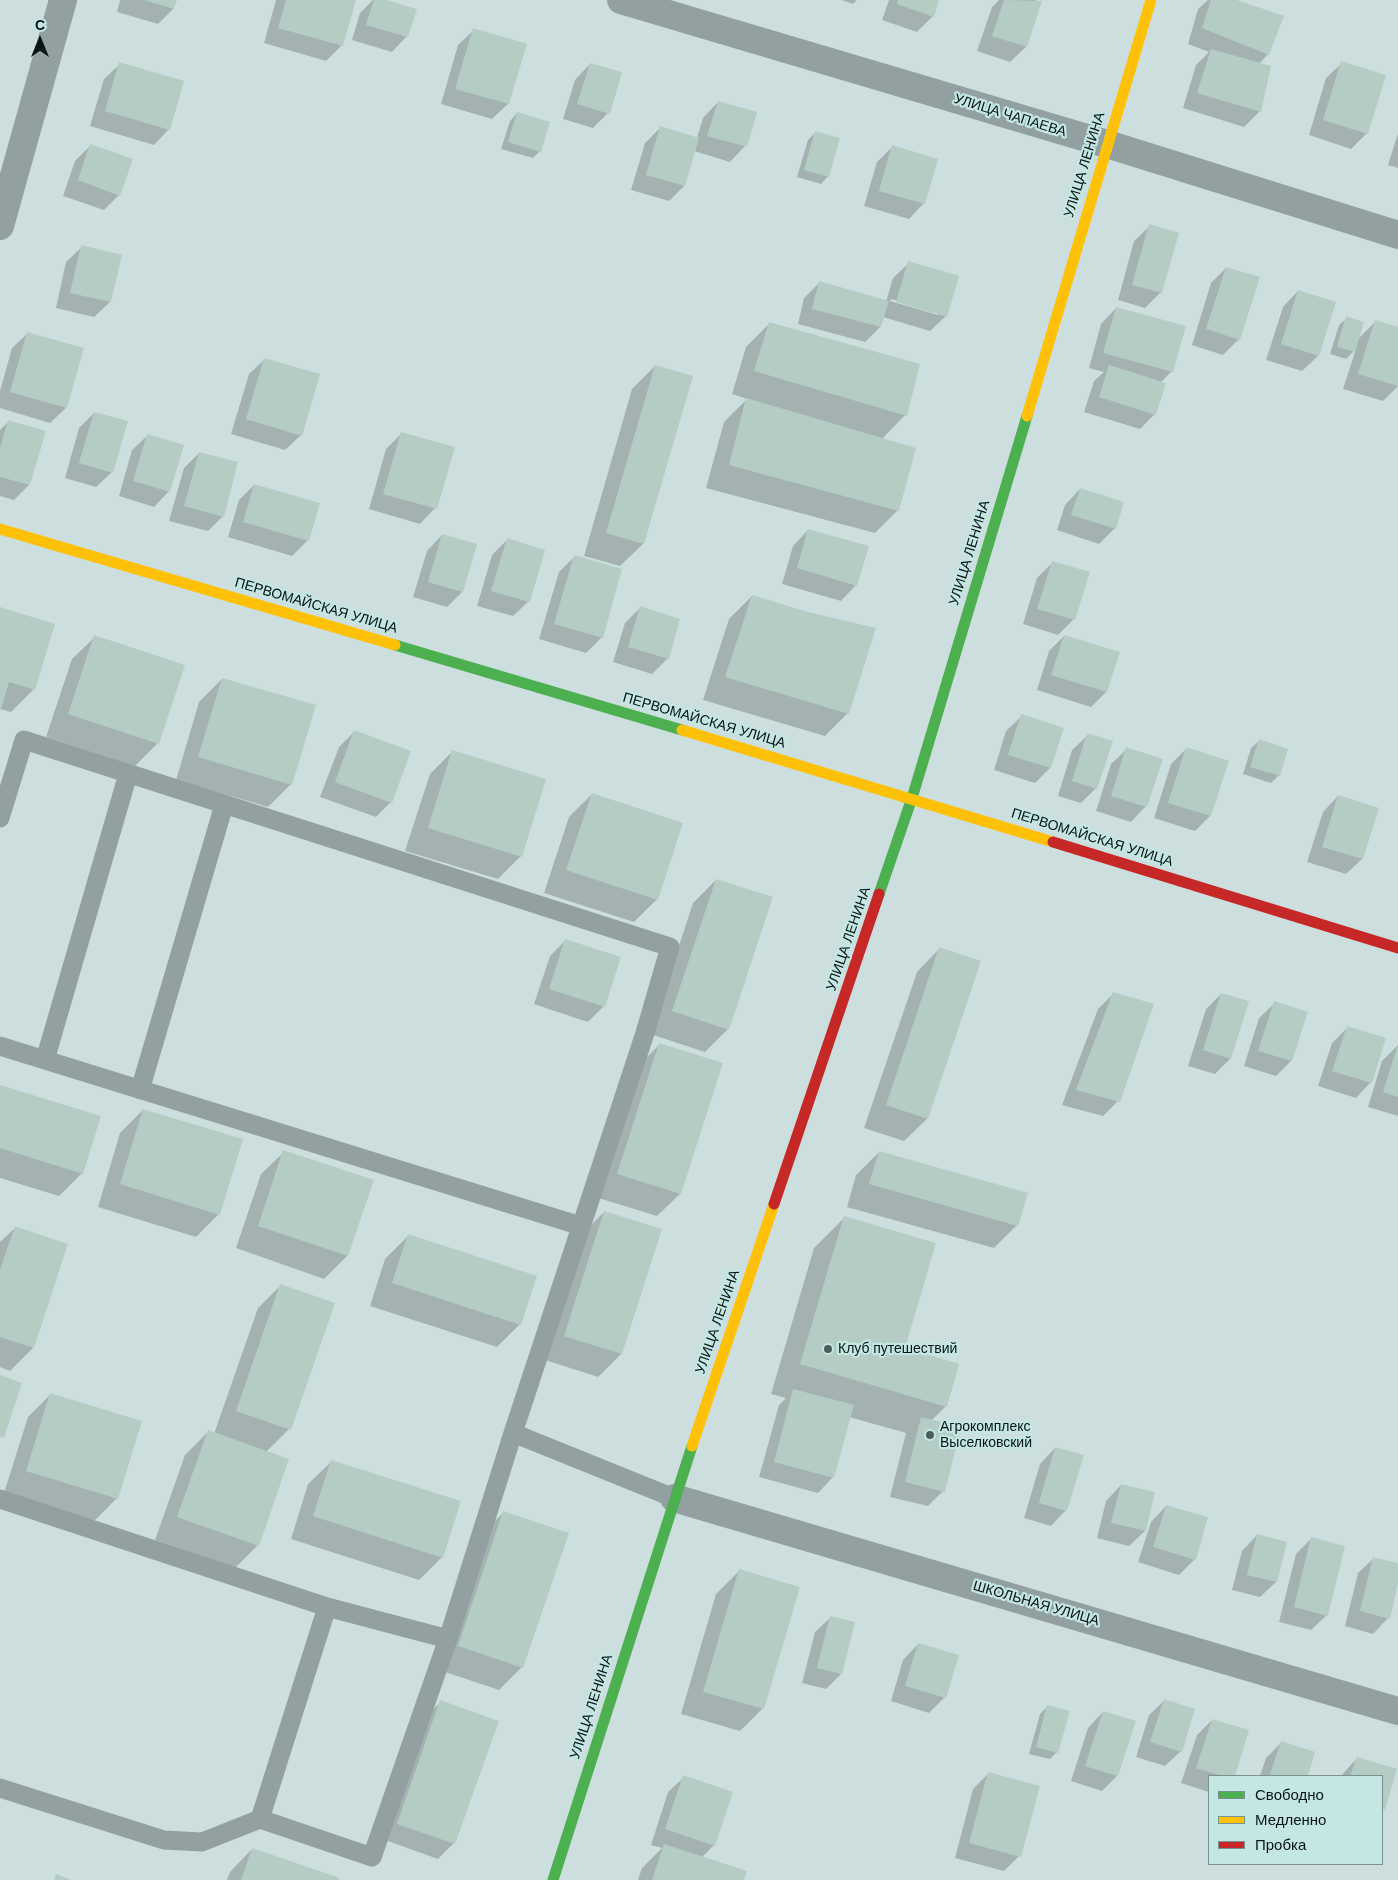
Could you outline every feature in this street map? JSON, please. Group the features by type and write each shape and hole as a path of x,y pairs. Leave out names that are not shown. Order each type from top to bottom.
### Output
{"street":[{"path":"0,226 63,0"},
{"name":"УЛИЦА ЧАПАЕВА","path":"621,0 1107,144 1398,235"},
{"name":"УЛИЦА ЛЕНИНА","path":"552,1880 674,1498 912,798 1151,0"},
{"name":"ПЕРВОМАЙСКАЯ УЛИЦА","path":"0,529 912,798 1398,948"},
{"name":"ШКОЛЬНАЯ УЛИЦА","path":"674,1498 1398,1711"}],"lane":[{"path":"0,818 24,740 670,947 645,1033 513,1433 448,1639 372,1857 260,1819 202,1842 164,1840 0,1788"},
{"path":"45,1060 128,774"},
{"path":"140,1090 224,805"},
{"path":"0,1046 581,1226"},
{"path":"513,1433 674,1498"},
{"path":"0,1499 326,1607 448,1639"},
{"path":"260,1819 326,1607"}],"building":[{"path":"144,0 177,0 174,9"},
{"path":"286,0 356,0 343,46 278,28"},
{"path":"374,0 387,0 417,9 408,37 366,25"},
{"path":"898,0 939,0 934,17 897,4"},
{"path":"1004,0 1042,1 1027,47 992,36"},
{"path":"1211,0 1237,0 1284,16 1269,55 1202,28"},
{"path":"473,28 527,44 509,104 455,89"},
{"path":"1211,49 1271,66 1261,112 1197,93"},
{"path":"1341,61 1386,75 1368,134 1323,120"},
{"path":"119,62 184,81 170,130 105,111"},
{"path":"590,63 622,72 610,114 577,104"},
{"path":"718,101 757,112 747,147 707,136"},
{"path":"517,112 550,122 541,152 508,142"},
{"path":"660,126 699,138 685,186 646,175"},
{"path":"815,131 840,138 829,177 804,170"},
{"path":"90,144 133,159 120,196 78,180"},
{"path":"892,145 938,159 925,204 879,191"},
{"path":"1149,224 1179,233 1162,293 1132,285"},
{"path":"81,245 122,255 111,302 70,293"},
{"path":"908,261 959,276 947,317 896,302"},
{"path":"1226,267 1260,277 1240,340 1206,329"},
{"path":"819,281 889,301 881,327 812,309"},
{"path":"1298,290 1336,302 1319,356 1281,344"},
{"path":"1116,307 1186,326 1173,372 1103,353"},
{"path":"1346,316 1364,322 1355,352 1337,347"},
{"path":"1375,320 1398,327 1398,386 1358,374"},
{"path":"769,322 920,364 907,416 754,371"},
{"path":"27,332 84,348 67,408 10,392"},
{"path":"264,358 320,374 302,436 246,419"},
{"path":"655,365 693,376 644,544 606,533"},
{"path":"1109,365 1166,383 1156,415 1099,397"},
{"path":"746,398 916,448 899,511 729,465"},
{"path":"94,412 128,421 113,473 79,463"},
{"path":"8,420 46,431 30,485 0,477 0,448"},
{"path":"401,432 455,447 437,509 383,494"},
{"path":"147,434 184,445 170,492 133,481"},
{"path":"199,452 238,462 224,517 184,506"},
{"path":"254,484 320,503 309,541 243,522"},
{"path":"1080,488 1124,502 1116,529 1071,515"},
{"path":"808,529 869,546 857,586 797,568"},
{"path":"442,534 477,544 463,592 428,582"},
{"path":"507,538 545,550 530,602 491,591"},
{"path":"574,555 622,569 603,638 554,624"},
{"path":"1052,561 1090,572 1075,620 1037,609"},
{"path":"752,595 808,612 876,628 849,714 725,677"},
{"path":"640,606 680,619 669,659 628,647"},
{"path":"0,607 55,624 35,690 9,682 0,712"},
{"path":"94,635 185,665 159,744 68,714"},
{"path":"1064,635 1120,652 1107,692 1051,675"},
{"path":"222,678 316,705 292,785 198,757"},
{"path":"1021,714 1064,728 1051,768 1008,755"},
{"path":"354,730 411,751 392,803 335,782"},
{"path":"1087,733 1113,741 1097,789 1072,781"},
{"path":"1259,739 1288,749 1280,776 1250,767"},
{"path":"1126,747 1163,759 1147,807 1111,796"},
{"path":"1186,747 1229,761 1211,816 1168,803"},
{"path":"452,750 546,779 522,857 428,828"},
{"path":"592,793 683,823 658,900 566,870"},
{"path":"1338,795 1379,808 1363,859 1322,847"},
{"path":"716,879 773,897 729,1030 672,1011"},
{"path":"565,939 621,957 605,1007 549,989"},
{"path":"939,947 981,961 928,1119 886,1105"},
{"path":"1113,992 1154,1004 1120,1102 1076,1090"},
{"path":"1221,993 1249,1001 1231,1059 1203,1050"},
{"path":"1274,1001 1308,1012 1292,1061 1258,1051"},
{"path":"1347,1026 1386,1038 1372,1083 1332,1071"},
{"path":"659,1043 723,1063 681,1194 617,1174"},
{"path":"1398,1044 1398,1097 1383,1092"},
{"path":"0,1085 101,1116 83,1174 0,1148"},
{"path":"143,1109 243,1139 220,1215 120,1184"},
{"path":"283,1150 374,1180 348,1256 258,1226"},
{"path":"879,1151 1028,1193 1018,1226 869,1184"},
{"path":"604,1211 662,1229 622,1354 564,1336"},
{"path":"844,1216 936,1243 905,1348 959,1364 947,1407 800,1364"},
{"path":"15,1226 68,1244 34,1348 0,1337 0,1270"},
{"path":"408,1234 537,1276 521,1325 392,1283"},
{"path":"280,1284 335,1303 291,1430 236,1411"},
{"path":"0,1375 22,1383 4,1438 0,1437"},
{"path":"793,1389 854,1405 834,1478 774,1462"},
{"path":"50,1393 142,1421 118,1499 26,1471"},
{"path":"921,1417 961,1427 945,1492 905,1482"},
{"path":"208,1430 289,1459 259,1546 177,1517"},
{"path":"1055,1447 1084,1455 1067,1511 1039,1503"},
{"path":"331,1460 461,1501 443,1558 313,1516"},
{"path":"1121,1484 1155,1492 1146,1531 1111,1523"},
{"path":"1166,1505 1208,1517 1196,1560 1153,1547"},
{"path":"503,1511 569,1533 523,1668 458,1646"},
{"path":"1257,1534 1287,1542 1277,1582 1247,1575"},
{"path":"1311,1537 1345,1546 1328,1616 1294,1607"},
{"path":"1373,1557 1398,1563 1398,1584 1390,1619 1360,1611"},
{"path":"739,1569 800,1587 764,1709 703,1692"},
{"path":"830,1616 855,1622 842,1674 817,1668"},
{"path":"918,1643 959,1655 946,1698 905,1686"},
{"path":"1164,1699 1195,1709 1182,1752 1150,1742"},
{"path":"440,1700 499,1721 455,1844 397,1824"},
{"path":"1047,1705 1070,1711 1058,1753 1036,1747"},
{"path":"1103,1711 1136,1721 1118,1776 1085,1766"},
{"path":"1212,1719 1249,1730 1235,1775 1220,1775 1196,1768"},
{"path":"1281,1741 1315,1752 1308,1775 1270,1775"},
{"path":"1357,1757 1397,1769 1385,1810 1383,1809 1383,1775 1350,1775"},
{"path":"988,1772 1040,1786 1021,1857 969,1843"},
{"path":"683,1775 733,1792 715,1846 665,1829"},
{"path":"664,1844 747,1871 744,1880 652,1880"},
{"path":"252,1848 340,1878 339,1880 241,1880"},
{"path":"56,1874 72,1880 54,1880"}],"traffic: fast":[{"path":"879,894 912,798 1027,416"},
{"path":"395,645 682,730"},
{"path":"553,1880 692,1446"}],"traffic: slow":[{"path":"1027,416 1151,0"},
{"path":"0,529 395,645"},
{"path":"682,730 1053,842"},
{"path":"692,1446 774,1204"}],"traffic: jam":[{"path":"1053,842 1398,948"},
{"path":"774,1204 879,894"}],"place":[{"name":"Клуб путешествий","path":"828,1349"},
{"name":"Агрокомплекс Выселковский","path":"930,1435"}]}
